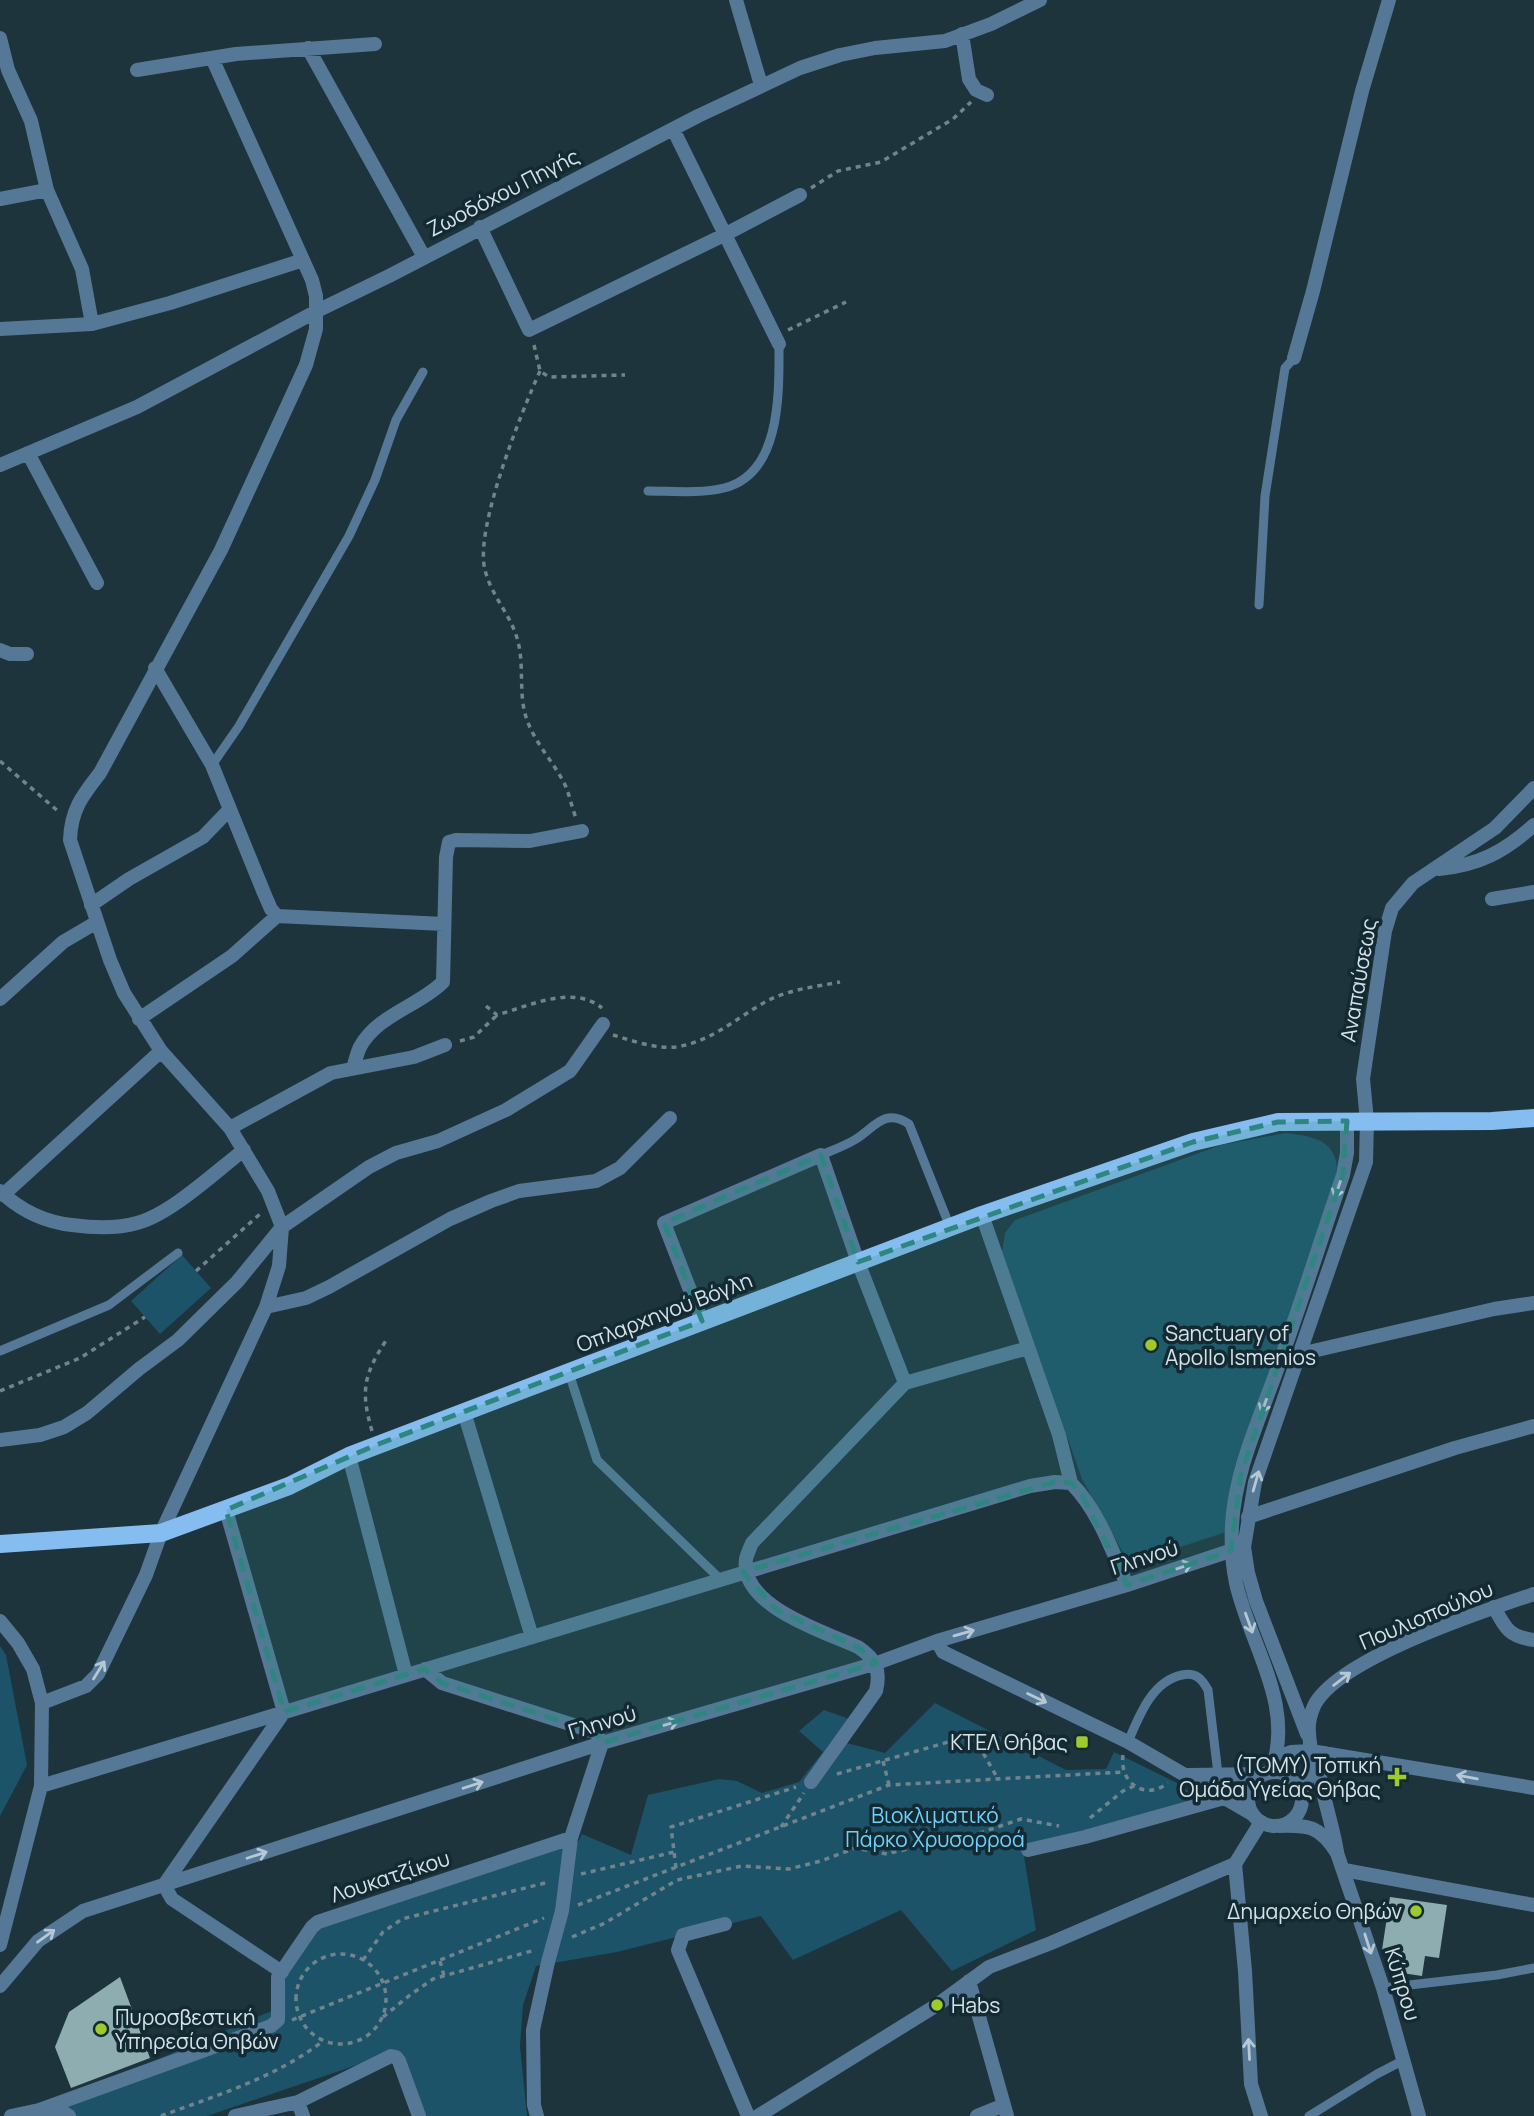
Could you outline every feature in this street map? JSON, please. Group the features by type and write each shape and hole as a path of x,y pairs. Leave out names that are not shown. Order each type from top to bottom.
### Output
{"main road":[{"name":"Οπλαρχηγού Βόγλη","path":"0,1544 161,1533 289,1486 349,1456 950,1227 1193,1142 1278,1122 1492,1121 1534,1118"}],"street":[{"path":"736,0 761,85"},
{"name":"Ζωοδόχου Πηγής","path":"0,465 137,407 317,311 761,85 840,55 875,48 945,41 991,24 1040,0"},
{"path":"1294,358 1362,91 1389,0"},
{"path":"962,34 969,79 981,92"},
{"path":"0,38 8,70 31,121 47,190 82,269 92,324"},
{"path":"137,70 212,58 374,44"},
{"path":"308,48 424,257"},
{"path":"42,1703 86,1686 98,1674 146,1575 161,1533 266,1307 279,1266 282,1227 272,1202 230,1128 161,1051 124,993 110,960 70,840 71,822 81,797 100,773 221,550 306,366 316,329 317,311 312,280 212,58"},
{"path":"673,129 777,340"},
{"path":"0,199 47,190"},
{"path":"480,227 529,330 800,195"},
{"path":"0,329 92,324 170,303 303,260"},
{"path":"28,453 97,583"},
{"path":"0,650 10,654 27,654"},
{"path":"155,668 212,765 264,893 271,909 278,916 444,924"},
{"name":"Αναπαύσεως","path":"1238,1549 1259,1471 1366,1162 1367,1121 1363,1079 1385,931 1392,908 1413,883 1495,828 1534,788"},
{"path":"91,905 129,879 203,837 230,809"},
{"path":"1436,870 1475,864 1514,843 1534,825"},
{"path":"353,1068 360,1046 373,1032 443,982 446,857 449,842 530,841 582,831"},
{"path":"1492,899 1534,892"},
{"path":"139,1018 232,957 278,916"},
{"path":"0,999 63,942 97,922"},
{"path":"0,1440 40,1435 64,1427 87,1413 178,1340 237,1282 282,1227 369,1167 396,1153 438,1140 506,1110 570,1072 601,1027"},
{"path":"230,1128 331,1073 414,1057 445,1045"},
{"path":"161,1051 2,1193 27,1211 53,1223 111,1228 139,1223 168,1208 244,1150"},
{"path":"266,1307 306,1298 450,1219 519,1191 596,1181 620,1168 670,1118"},
{"path":"1256,1818 1248,1803 1248,1791 1254,1781 1267,1773 1277,1757 1280,1729 1274,1692 1237,1585 1238,1549 1234,1502 1343,1175 1347,1153 1347,1121"},
{"path":"702,1321 664,1223 821,1155 858,1262 905,1383"},
{"path":"982,1215 1059,1434 1071,1483 1081,1493 1103,1531 1127,1585"},
{"path":"1300,1354 1534,1303"},
{"path":"811,1782 876,1691 879,1677 877,1663 858,1647 777,1610 763,1600 752,1585 747,1571 746,1559 752,1543 905,1383 1028,1348"},
{"path":"1279,1364 1294,1370"},
{"path":"464,1412 532,1637"},
{"path":"1248,1517 1455,1448 1534,1426"},
{"path":"349,1456 406,1675"},
{"path":"41,1786 1030,1486 1055,1482 1071,1483"},
{"path":"226,1510 284,1712"},
{"path":"1238,1549 1307,1734 1318,1752 1337,1853"},
{"name":"Γληνού","path":"0,1986 38,1941 83,1910 602,1743 877,1663 937,1641 1238,1549"},
{"name":"Πουλιοπούλου","path":"1307,1734 1313,1708 1319,1698 1345,1675 1390,1650 1494,1607 1534,1594"},
{"path":"1494,1607 1505,1628 1518,1638 1534,1640"},
{"path":"0,1621 18,1643 33,1669 42,1703 41,1786 0,1945"},
{"path":"937,1641 943,1653 1128,1742 1256,1818 1279,1826 1287,1823 1299,1811 1301,1794 1318,1752"},
{"path":"425,1669 442,1683 595,1732 602,1743 571,1838 562,1911 533,2030 534,2105 537,2116"},
{"path":"282,1972 172,1899 164,1885 284,1712"},
{"path":"1277,1757 1291,1752 1318,1752 1534,1788"},
{"path":"1182,1772 1282,1772 1298,1784 1301,1794"},
{"path":"1028,1850 1224,1798"},
{"path":"1256,1818 1235,1864 1245,1971 1251,2084 1261,2116"},
{"name":"Κύπρου","path":"1279,1826 1315,1829 1327,1838 1337,1853 1383,1987 1419,2116"},
{"name":"Λουκατζίκου","path":"11,2116 39,2110 271,2026 278,2020 277,1982 318,1922 571,1838"},
{"path":"758,2116 937,2006 969,1981 997,1964 1235,1864"},
{"path":"1344,1870 1534,1905"},
{"path":"724,1924 683,1936 678,1950 748,2116"},
{"path":"969,1981 1005,2110 977,2116"},
{"path":"235,2116 301,2109 391,2056 399,2061 419,2116"},
{"path":"39,2110 61,2110 69,2116"}],"lane":[{"path":"648,491 725,488 741,480 761,463 774,427 779,386 777,340"},
{"path":"1259,605 1265,496 1285,368 1294,358"},
{"path":"212,765 239,726 349,536 375,480 396,420 423,372"},
{"path":"821,1155 846,1145 875,1123 889,1117 900,1118 909,1124 950,1227"},
{"path":"0,1351 108,1305 178,1253"},
{"path":"569,1373 597,1461 720,1579"},
{"path":"1128,1742 1143,1709 1155,1691 1171,1678 1185,1674 1196,1675 1208,1690 1217,1774"},
{"path":"1383,1987 1497,1975 1534,1968"},
{"path":"1309,2116 1404,2060"}],"path":[{"path":"800,195 838,171 881,162 918,142 969,106 981,92"},
{"path":"777,340 846,302"},
{"path":"529,330 540,371 515,433 493,500 483,548 484,568 517,637 526,716 533,734 566,788 582,831"},
{"path":"540,371 549,377 625,375"},
{"path":"0,761 71,822"},
{"path":"445,1045 474,1037 497,1015 553,999 581,996 601,1007 604,1016 601,1027 651,1046 676,1047 718,1032 768,1001 792,991 840,982"},
{"path":"486,1006 497,1015"},
{"path":"196,1270 272,1202"},
{"path":"0,1391 80,1358 145,1317"},
{"path":"376,1446 367,1414 364,1389 371,1363 387,1339"},
{"path":"1128,1742 1122,1763 1123,1772 1134,1786 1142,1790 1159,1789 1182,1772"},
{"path":"883,1761 889,1785"},
{"path":"300,2017 562,1911 889,1785 1123,1772"},
{"path":"781,1827 811,1782"},
{"path":"1082,1822 1092,1818 1123,1791 1134,1786"},
{"path":"383,2017 386,2006 383,1982 379,1973 363,1960 335,1954 317,1961 303,1976 296,1996 300,2017 305,2026 323,2040 346,2044 368,2036 383,2017 424,1984 553,1944 606,1923 677,1880 742,1866 789,1869 855,1848 887,1854 974,1835 1021,1819 1066,1826"},
{"path":"363,1960 383,1932 402,1919 674,1852"},
{"path":"673,1869 677,1880"},
{"path":"439,1960 444,1976"},
{"path":"161,2116 275,2073 305,2055 323,2040"}],"highlighted area":[{"path":"1347,1121 1343,1175 1241,1475 1231,1551 1127,1585 1081,1493 1071,1483 1055,1482 743,1572 777,1610 858,1647 877,1663 602,1743 595,1732 442,1683 425,1669 284,1712 226,1510 376,1445 702,1321 664,1223 821,1155 858,1262 1193,1142 1278,1122"}],"green space":[{"path":"1286,1133 1323,1142 1336,1161 1336,1179 1226,1532 1135,1562 1122,1551 1082,1479 1002,1252 1005,1233 1015,1220 1221,1145"},
{"path":"182,1255 211,1288 160,1334 131,1301"},
{"path":"0,1646 6,1655 27,1765 0,1816"},
{"name":"Βιοκλιματικό Πάρκο Χρυσορροά","path":"935,1703 1066,1770 1106,1769 1114,1752 1177,1783 1199,1799 1054,1839 1022,1844 1036,1930 952,1971 901,1910 793,1960 761,1916 617,1952 536,1966 523,2005 520,2046 527,2116 420,2116 398,2051 207,2116 69,2116 39,2110 276,2009 284,1981 319,1928 578,1842 582,1834 631,1855 648,1795 719,1779 737,1781 762,1793 799,1782 823,1752 799,1731 824,1710 855,1721 839,1741 885,1753"}],"building":[{"path":"1390,1897 1447,1905 1439,1958 1425,1956 1422,1976 1395,1972 1398,1952 1382,1950"},
{"name":"Πυροσβεστική Υπηρεσία Θηβών","path":"120,1977 150,2058 71,2088 55,2047 69,2012"}],"place":[{"name":"Sanctuary of Apollo Ismenios","path":"1151,1345"},
{"name":"ΚΤΕΛ Θήβας","path":"1082,1742"},
{"name":"(ΤΟΜΥ) Τοπική Ομάδα Υγείας Θήβας","path":"1397,1777"},
{"name":"Δημαρχείο Θηβών","path":"1416,1911"},
{"name":"Habs","path":"937,2005"},
{"name":"Πυροσβεστική Υπηρεσία Θηβών","path":"101,2029"}]}
